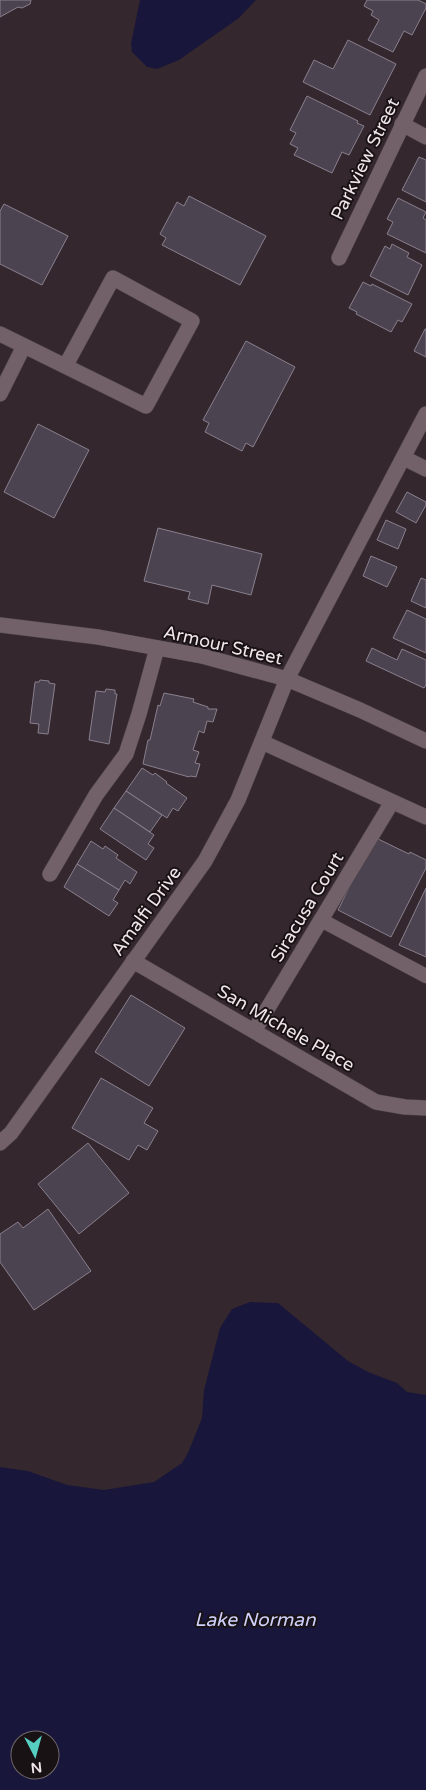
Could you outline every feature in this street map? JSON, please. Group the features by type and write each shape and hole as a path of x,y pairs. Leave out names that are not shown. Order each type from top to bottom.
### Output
{"street":[{"name":"Parkview Street","path":"338,258 426,76"},
{"path":"402,124 426,137"},
{"path":"0,334 146,406 192,321 113,278 66,365"},
{"path":"0,394 24,346"},
{"name":"Amalfi Drive","path":"0,1143 11,1133 205,861 238,800 287,679 426,414"},
{"path":"404,458 426,469"},
{"name":"Armour Street","path":"0,625 98,637 202,656 287,679 426,741"},
{"path":"50,874 96,795 126,754 139,714 156,648"},
{"path":"262,742 426,817"},
{"name":"Siracusa Court","path":"254,1031 392,802"},
{"name":"San Michele Place","path":"133,961 376,1102 405,1107 426,1108"}],"lane":[{"path":"321,920 426,976"}],"water":[{"path":"140,0 256,0 239,18 179,60 157,69 147,67 132,52 131,44"},
{"name":"Lake Norman","path":"250,1302 278,1303 348,1361 368,1372 397,1383 407,1392 426,1395 426,1790 0,1790 0,1467 28,1471 67,1485 104,1490 154,1482 182,1463 188,1453 202,1418 204,1390 220,1328 232,1309"}],"building":[{"path":"0,0 31,0 30,4 22,8 18,7 0,17"},
{"path":"367,0 418,0 426,4 426,8 412,35 404,31 393,52 368,40 379,20 371,15 373,11 364,6"},
{"path":"348,40 396,64 370,115 303,82 314,60 333,69"},
{"path":"307,96 358,121 357,123 364,126 349,155 342,152 332,173 294,155 298,148 290,144 296,133 290,130"},
{"path":"419,157 426,160 426,202 402,190"},
{"path":"189,196 266,236 240,285 162,245 166,238 160,234 177,202 184,206"},
{"path":"398,198 426,212 423,218 426,220 426,253 387,234 393,222 387,219"},
{"path":"4,204 68,236 42,285 0,264 0,211"},
{"path":"392,244 409,253 407,257 422,265 408,295 370,276 385,246 390,249"},
{"path":"363,282 371,286 372,284 412,304 402,322 398,320 391,332 356,314 357,312 349,308"},
{"path":"426,329 426,357 414,351"},
{"path":"246,341 295,367 253,447 246,443 242,451 205,432 209,423 203,420"},
{"path":"38,424 89,450 54,518 4,492"},
{"path":"407,492 426,502 416,523 396,512"},
{"path":"386,520 406,529 398,549 377,540"},
{"path":"158,528 262,554 251,595 212,585 208,604 188,599 190,592 144,581"},
{"path":"371,556 397,567 387,587 363,576"},
{"path":"421,578 426,580 426,608 411,601"},
{"path":"407,610 426,619 426,653 393,638"},
{"path":"372,648 397,660 402,649 426,660 426,685 424,688 366,661"},
{"path":"40,680 55,684 48,734 38,733 39,724 30,723 35,682"},
{"path":"106,689 115,690 115,694 117,694 109,744 89,740 96,691 105,692"},
{"path":"164,693 194,699 193,702 208,707 208,709 217,709 213,722 207,721 204,733 199,731 193,750 199,752 195,763 200,764 196,777 189,777 143,764 158,705 160,706"},
{"path":"142,768 153,775 155,773 187,798 178,811 173,808 167,818 126,791"},
{"path":"126,791 162,815 150,832 114,808"},
{"path":"114,808 154,835 148,844 154,848 146,860 100,829"},
{"path":"374,837 426,860 426,868 391,937 338,910"},
{"path":"91,841 103,849 105,846 118,855 116,858 137,872 130,884 125,880 119,890 77,864"},
{"path":"77,864 119,890 113,900 118,903 109,916 64,887"},
{"path":"426,888 426,957 399,945"},
{"path":"131,995 185,1028 149,1086 95,1052"},
{"path":"101,1078 153,1108 144,1123 158,1131 147,1150 138,1145 129,1160 72,1128"},
{"path":"88,1143 129,1193 79,1234 38,1184"},
{"path":"48,1209 91,1271 34,1310 0,1262 0,1234 18,1222 23,1228"}]}
